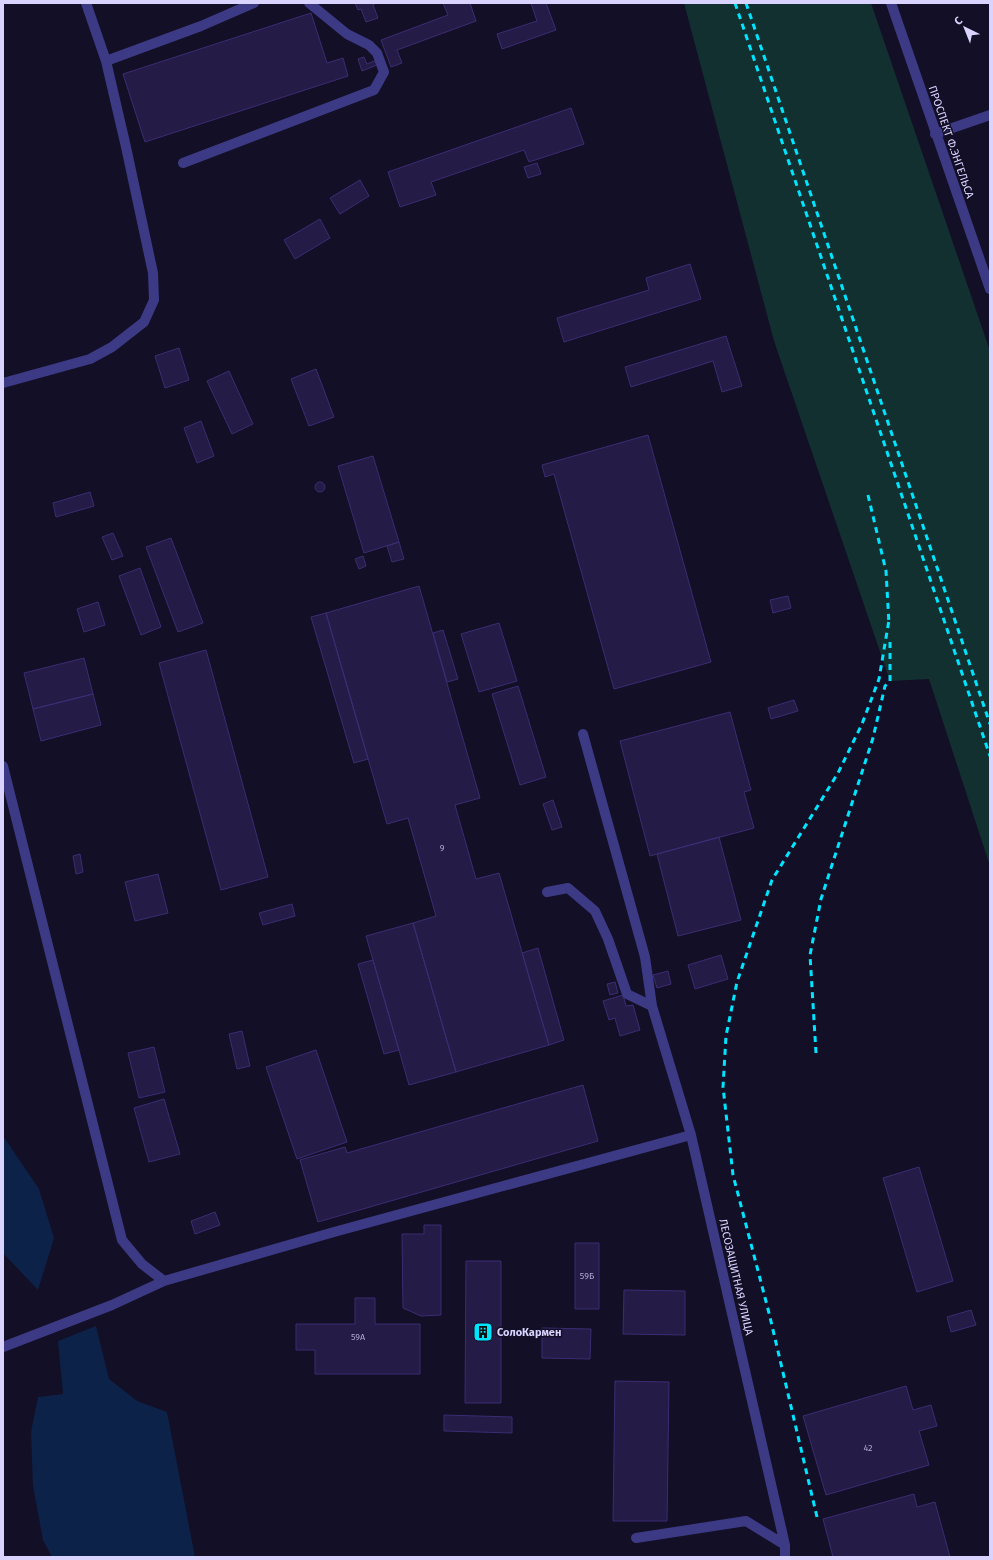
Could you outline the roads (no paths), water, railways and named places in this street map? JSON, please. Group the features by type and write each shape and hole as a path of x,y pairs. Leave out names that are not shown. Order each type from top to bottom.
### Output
{"street":[{"path":"3,383 90,359 112,347 144,322 154,300 153,273 106,61 86,3"},
{"path":"106,61 201,26 254,3"},
{"path":"183,163 374,90 384,72 376,53 369,45 347,34 309,3"},
{"name":"ПРОСПЕКТ Ф.ЭНГЕЛЬСА","path":"891,3 935,134 990,289"},
{"path":"935,134 990,115"},
{"name":"ЛЕСОЗАЩИТНАЯ УЛИЦА","path":"583,734 645,958 652,1006 691,1135 785,1545 785,1557"},
{"path":"3,766 122,1240 142,1264 164,1281"},
{"path":"547,892 568,888 595,911 608,939 627,994 652,1006"},
{"path":"3,1347 112,1306 164,1281 334,1232 691,1135"},
{"path":"636,1538 746,1522 785,1545"}],"water":[{"path":"3,1136 39,1189 54,1238 38,1290 3,1253"},
{"path":"96,1326 109,1379 137,1401 167,1412 195,1557 52,1557 43,1540 33,1486 31,1432 38,1397 63,1394 58,1341"}],"railway":[{"path":"735,3 990,756"},
{"path":"746,3 990,724"},
{"path":"868,495 886,571 889,624"},
{"path":"817,1517 769,1313 733,1175 723,1087 726,1036 737,982 772,880 838,773 862,724 879,679 889,620"},
{"path":"816,1053 810,955 821,899 873,738 885,686 890,681 890,640"}],"place":[{"name":"СолоКармен","path":"483,1332"}]}
